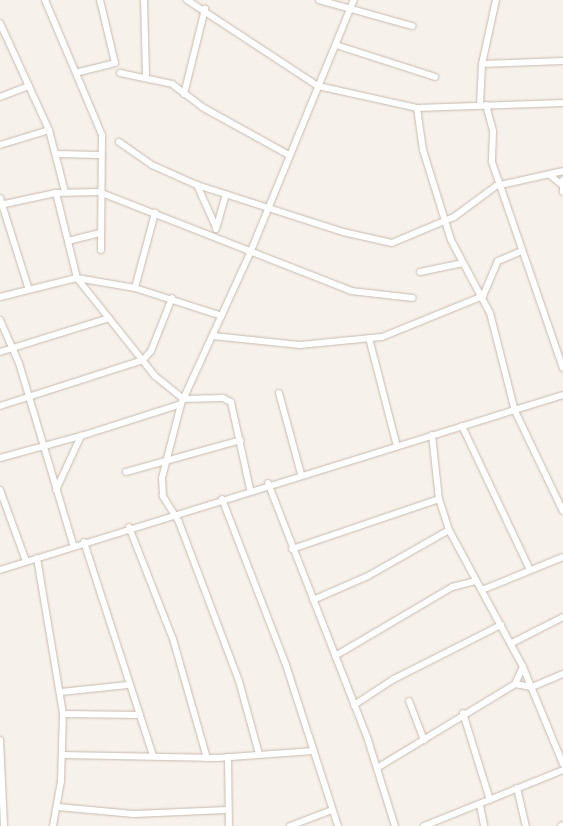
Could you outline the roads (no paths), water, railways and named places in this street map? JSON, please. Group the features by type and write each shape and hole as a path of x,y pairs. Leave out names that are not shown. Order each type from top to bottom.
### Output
{"street":[{"path":"45,0 79,72 102,135 99,155 101,250"},
{"path":"79,72 114,63 100,0"},
{"path":"144,0 146,77"},
{"path":"187,0 205,8 318,86 418,108 563,103"},
{"path":"319,0 412,26"},
{"path":"259,754 239,681 164,496 165,463 182,401 214,336 250,253 354,0"},
{"path":"496,0 482,64 483,105 493,131 492,162 501,184 521,251 563,368"},
{"path":"184,94 205,8"},
{"path":"0,23 49,130 65,192"},
{"path":"336,45 434,76"},
{"path":"482,64 563,61"},
{"path":"120,73 168,82 184,94 289,155"},
{"path":"0,97 29,86"},
{"path":"418,108 423,150 446,221 463,264 483,296 515,411 563,512"},
{"path":"0,145 49,130"},
{"path":"119,142 152,165 197,185 392,243 446,221 501,184 552,176 563,171"},
{"path":"56,154 99,155"},
{"path":"552,176 562,186"},
{"path":"197,185 216,228"},
{"path":"29,290 1,202 65,192 99,192 214,235 250,253 351,291 413,298"},
{"path":"56,193 77,278 165,386 182,401"},
{"path":"214,235 226,194"},
{"path":"135,288 155,213"},
{"path":"68,241 100,233"},
{"path":"214,336 300,345 396,334 430,314 483,296 498,261 521,251"},
{"path":"420,272 463,264"},
{"path":"0,297 77,278 135,288 172,298 222,316"},
{"path":"0,406 29,399 143,360 151,351 172,298"},
{"path":"0,352 109,318"},
{"path":"0,320 13,349 45,445 55,491 73,544"},
{"path":"369,338 397,446"},
{"path":"279,393 301,474"},
{"path":"0,570 73,544 222,499 268,483 562,396"},
{"path":"0,458 80,436 182,401 216,397 231,402 241,440 250,489"},
{"path":"462,426 529,568"},
{"path":"432,435 439,500 449,530 512,643 563,764"},
{"path":"55,491 80,436"},
{"path":"126,472 165,463 241,440"},
{"path":"268,483 354,706 396,826"},
{"path":"0,490 26,561"},
{"path":"222,499 314,751 338,826"},
{"path":"292,549 439,500"},
{"path":"129,527 175,646 207,758"},
{"path":"313,600 368,576 449,530"},
{"path":"84,542 128,685 153,756"},
{"path":"482,590 529,568 563,557"},
{"path":"37,558 61,692 63,714 63,755 58,807 53,826"},
{"path":"335,656 452,587 476,580"},
{"path":"512,643 563,617"},
{"path":"354,706 414,668 501,625"},
{"path":"377,768 424,740 463,713 515,684 523,667"},
{"path":"515,684 532,687 563,674"},
{"path":"61,692 128,685"},
{"path":"409,701 424,740"},
{"path":"463,713 490,800"},
{"path":"63,714 140,715"},
{"path":"0,740 4,826"},
{"path":"63,755 207,758 314,751"},
{"path":"228,757 227,810 229,826"},
{"path":"424,826 563,770"},
{"path":"517,788 526,826"},
{"path":"480,805 484,826"},
{"path":"58,807 134,814 227,810"},
{"path":"290,826 332,810"}]}
